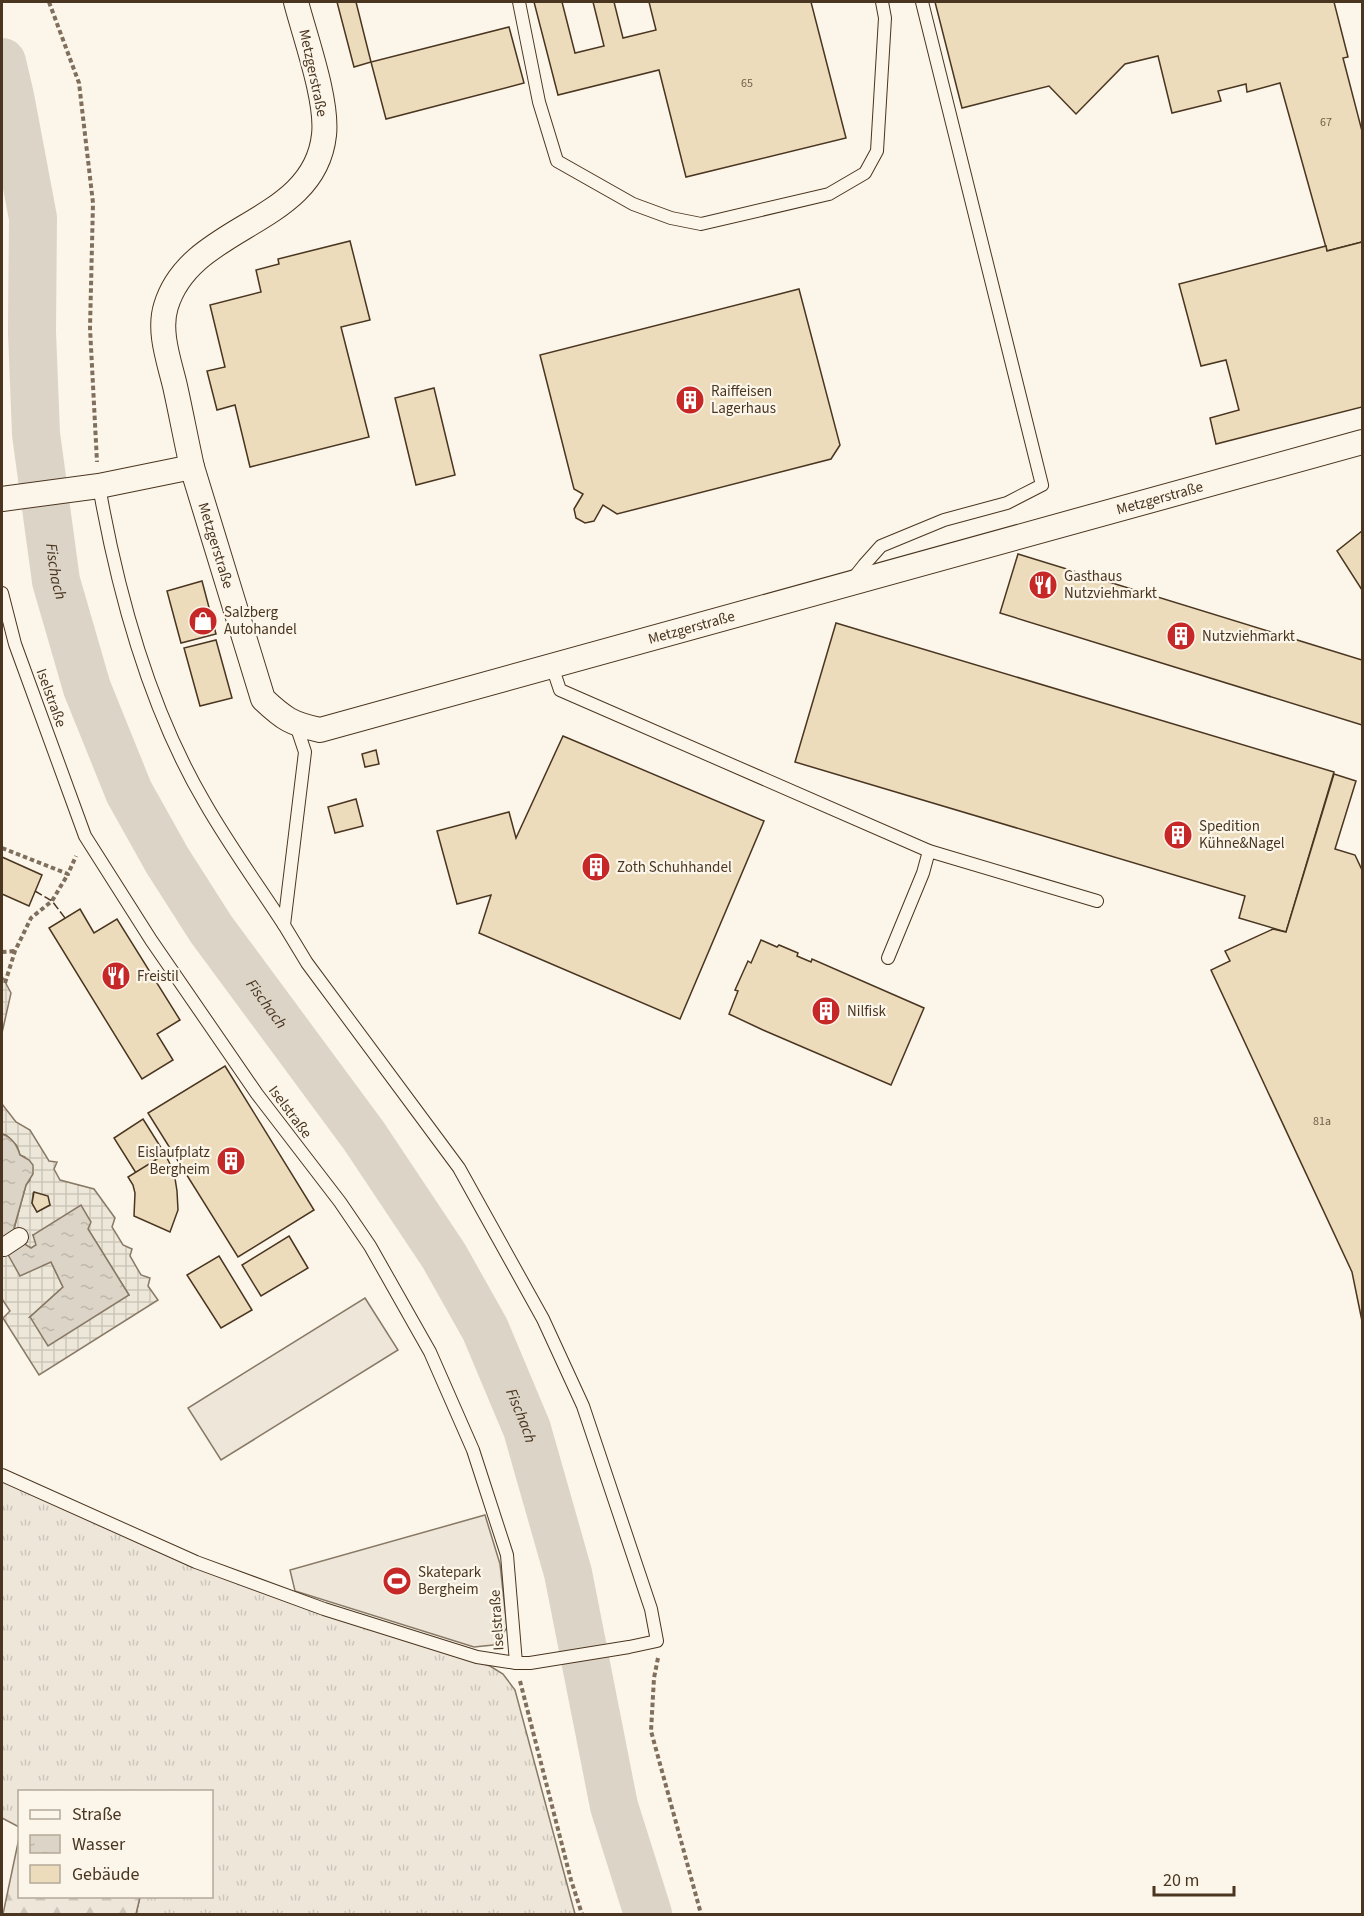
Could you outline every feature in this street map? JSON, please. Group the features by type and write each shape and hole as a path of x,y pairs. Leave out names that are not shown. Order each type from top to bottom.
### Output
{"street":[{"name":"Metzgerstraße","path":"296,2 323,105 324,134 318,161 306,181 287,200 192,263 175,282 165,307 163,330 192,466 263,699 279,714 296,725 320,730 1362,442"},
{"path":"2,499 99,486 192,466"},
{"path":"4,1247 19,1237"}],"lane":[{"path":"519,2 539,102 557,161 633,204 670,218 701,224 829,194 865,173 877,151 885,18 882,2"},
{"path":"850,583 881,546 944,520 1007,503 1042,485 922,2"},
{"path":"2,1475 207,1566 335,1613 477,1657 530,1663 657,1641 651,1609 583,1406 543,1319 459,1167 307,963 204,803 161,714 134,636 110,548 99,486"},
{"name":"Iselstraße","path":"2,592 15,644 85,836 151,940 257,1094 340,1202 370,1246 430,1352 473,1450 507,1555 516,1663"},
{"path":"552,666 560,690 929,851 1097,901"},
{"path":"284,925 305,752 296,725"},
{"path":"888,958 923,873 929,851"}],"path":[{"path":"49,2 79,83 93,202 90,328 99,486"},
{"path":"5,983 15,951 31,918 52,901 68,874 85,836"},
{"path":"2,848 68,874"},
{"path":"2,952 15,951"},
{"path":"516,1663 535,1746 582,1914"},
{"path":"654,1678 651,1731 701,1914"}],"green space":[{"path":"365,1298 398,1350 221,1460 188,1408"},
{"path":"2,1481 199,1569 322,1614 490,1666 503,1674 515,1690 575,1914 136,1914 140,1898 213,1898 213,1790 18,1790 18,1826 2,1818"},
{"name":"Skatepark Bergheim","path":"485,1515 500,1564 507,1628 493,1645 474,1647 295,1591 290,1570"},
{"path":"18,1843 18,1898 140,1898 136,1914 3,1914"}],"shaded area":[{"path":"2,976 11,993 2,1033"},
{"path":"2,1104 16,1122 30,1130 49,1161 57,1162 54,1169 60,1180 94,1189 115,1218 112,1227 123,1245 132,1249 130,1256 141,1275 150,1278 148,1286 158,1300 39,1375 3,1318 10,1311 2,1299 2,1244 51,1262 63,1287 30,1317 129,1295 88,1229 33,1235 37,1244 32,1248 27,1247 19,1237 14,1229 26,1185 30,1180 25,1157 20,1155 17,1146 6,1135 2,1134","holes":["34,1193 50,1205 37,1212 32,1203"]}],"water":[{"path":"2,1134 11,1139 20,1155 33,1165 33,1174 26,1185 14,1228 23,1243 31,1248 36,1245 33,1235 81,1205 91,1222 88,1229 129,1295 48,1346 30,1317 63,1287 51,1262 20,1276 2,1244"}],"building":[{"path":"337,2 356,2 371,62 354,67"},
{"path":"534,2 562,2 575,53 604,46 593,2 614,2 623,38 656,30 649,2 811,2 846,138 686,177 659,70 558,95"},
{"path":"935,2 1334,2 1348,57 1343,58 1362,131 1362,242 1327,251 1280,83 1247,92 1246,84 1218,91 1221,101 1172,113 1158,56 1125,64 1076,114 1049,86 962,108"},
{"path":"509,27 524,83 386,119 371,62"},
{"path":"350,241 370,320 341,327 369,437 250,467 235,405 217,410 207,371 225,367 210,305 261,292 256,270 279,264 278,259"},
{"path":"1362,242 1362,407 1216,444 1210,418 1239,410 1226,360 1201,366 1179,284 1326,246 1327,251"},
{"name":"Raiffeisen Lagerhaus","path":"799,289 840,445 831,459 617,514 603,505 594,521 585,523 576,518 574,509 583,494 574,489 540,355"},
{"path":"434,388 455,475 416,485 395,398"},
{"path":"1362,531 1362,590 1337,551"},
{"name":"Nutzviehmarkt","path":"1018,554 1362,660 1362,725 1000,613"},
{"path":"202,581 216,634 181,643 167,591"},
{"name":"Spedition Kühne&Nagel","path":"836,623 1334,772 1286,932 1239,918 1245,896 795,762"},
{"path":"216,640 232,698 200,706 184,648"},
{"name":"Zoth Schuhhandel","path":"563,736 764,821 680,1019 479,933 491,895 457,904 437,831 509,812 516,838"},
{"path":"376,750 379,764 365,767 362,754"},
{"name":"Spedition Kühne&Nagel","path":"1334,774 1356,781 1335,849 1355,855 1362,870 1362,1321 1352,1272 1211,970 1230,961 1225,951 1273,929 1286,932"},
{"path":"356,799 363,826 335,833 328,807"},
{"path":"2,857 42,875 29,906 2,894"},
{"name":"Freistil","path":"80,909 94,933 117,919 180,1020 157,1034 173,1060 142,1079 49,928"},
{"name":"Nilfisk","path":"761,940 777,947 779,945 798,953 797,956 811,962 812,959 924,1008 891,1085 729,1014 738,991 735,990 748,961 751,963"},
{"name":"Eislaufplatz Bergheim","path":"225,1066 314,1210 238,1257 148,1113"},
{"path":"143,1119 165,1154 136,1173 114,1138"},
{"path":"165,1154 174,1172 177,1191 178,1210 170,1232 134,1216 135,1193 128,1177"},
{"path":"34,1192 48,1196 50,1205 37,1212 32,1203"},
{"path":"289,1236 308,1268 261,1296 242,1265"},
{"path":"219,1256 252,1310 221,1328 187,1275"}],"waterway":[{"name":"Fischach","path":"2,62 33,218 32,332 36,434 56,581 87,688 129,792 167,860 211,929 364,1136 444,1256 485,1329 527,1429 568,1573 614,1806 648,1914"}],"fence":[{"path":"35,891 52,901 65,918"}],"place":[{"name":"Raiffeisen Lagerhaus","path":"690,400"},
{"name":"Gasthaus Nutzviehmarkt","path":"1043,585"},
{"name":"Salzberg Autohandel","path":"203,621"},
{"name":"Nutzviehmarkt","path":"1181,636"},
{"name":"Spedition Kühne&Nagel","path":"1178,835"},
{"name":"Zoth Schuhhandel","path":"596,867"},
{"name":"Freistil","path":"116,976"},
{"name":"Nilfisk","path":"826,1011"},
{"name":"Eislaufplatz Bergheim","path":"231,1161"},
{"name":"Skatepark Bergheim","path":"397,1581"}]}
